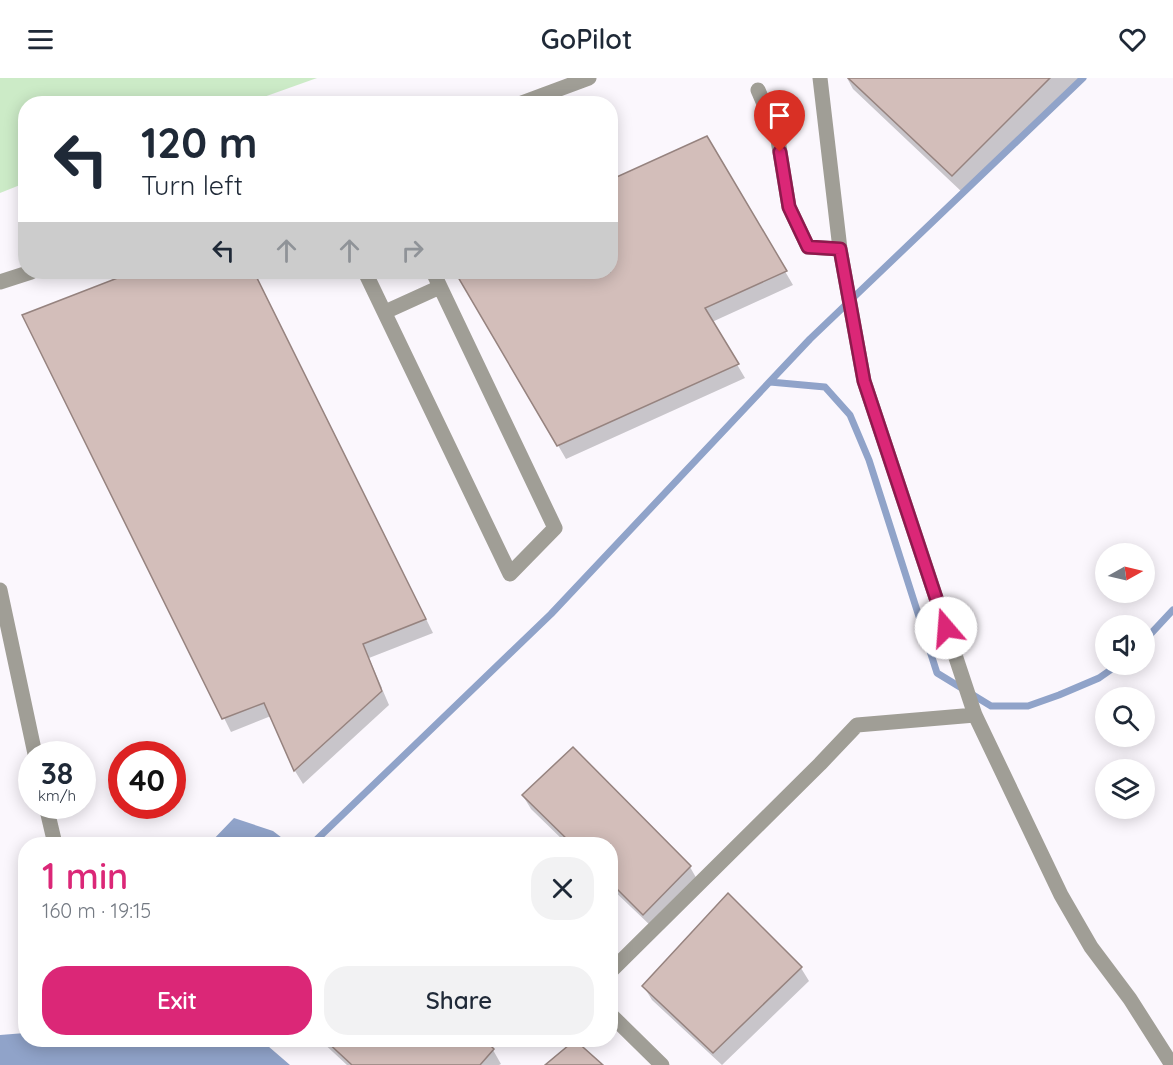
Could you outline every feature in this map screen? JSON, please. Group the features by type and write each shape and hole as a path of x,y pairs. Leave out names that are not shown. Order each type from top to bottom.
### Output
{"street":[{"path":"541,96 590,78"},
{"path":"820,78 840,249 864,381 975,715 1061,895 1091,947 1130,999 1172,1065"},
{"path":"758,90 777,134 789,207 808,247 840,249"},
{"path":"0,282 18,276"},
{"path":"368,279 510,574 555,528 436,279"},
{"path":"385,312 440,288"},
{"path":"0,590 33,741"},
{"path":"618,964 857,725 975,715"},
{"path":"49,819 53,837"},
{"path":"618,1022 662,1065"}],"green space":[{"path":"0,78 317,78 267,96 18,96 18,186 0,193"}],"water":[{"path":"234,818 273,831 281,837 216,837"},
{"path":"18,1034 18,1047 269,1047 290,1065 0,1065 0,1035"}],"building":[{"path":"848,78 1050,78 952,176"},
{"path":"707,136 787,271 705,308 739,364 557,446 459,279 618,279 618,176"},
{"path":"115,279 257,279 426,619 363,644 382,691 294,771 264,703 222,719 22,315"},
{"path":"573,747 691,866 643,915 618,890 618,837 565,837 522,795"},
{"path":"728,893 802,967 713,1053 642,986"},
{"path":"333,1047 492,1047 494,1049 480,1065 352,1065"},
{"path":"567,1047 583,1047 603,1065 545,1065"}],"waterway":[{"path":"319,837 551,614 810,339 1083,78"},
{"path":"770,382 825,387 850,415 869,460 937,673 991,706 1028,706 1103,675"},
{"path":"1155,629 1173,610"}],"route":[{"path":"780,152 789,207 808,247 840,249 864,381 946,628"}]}
